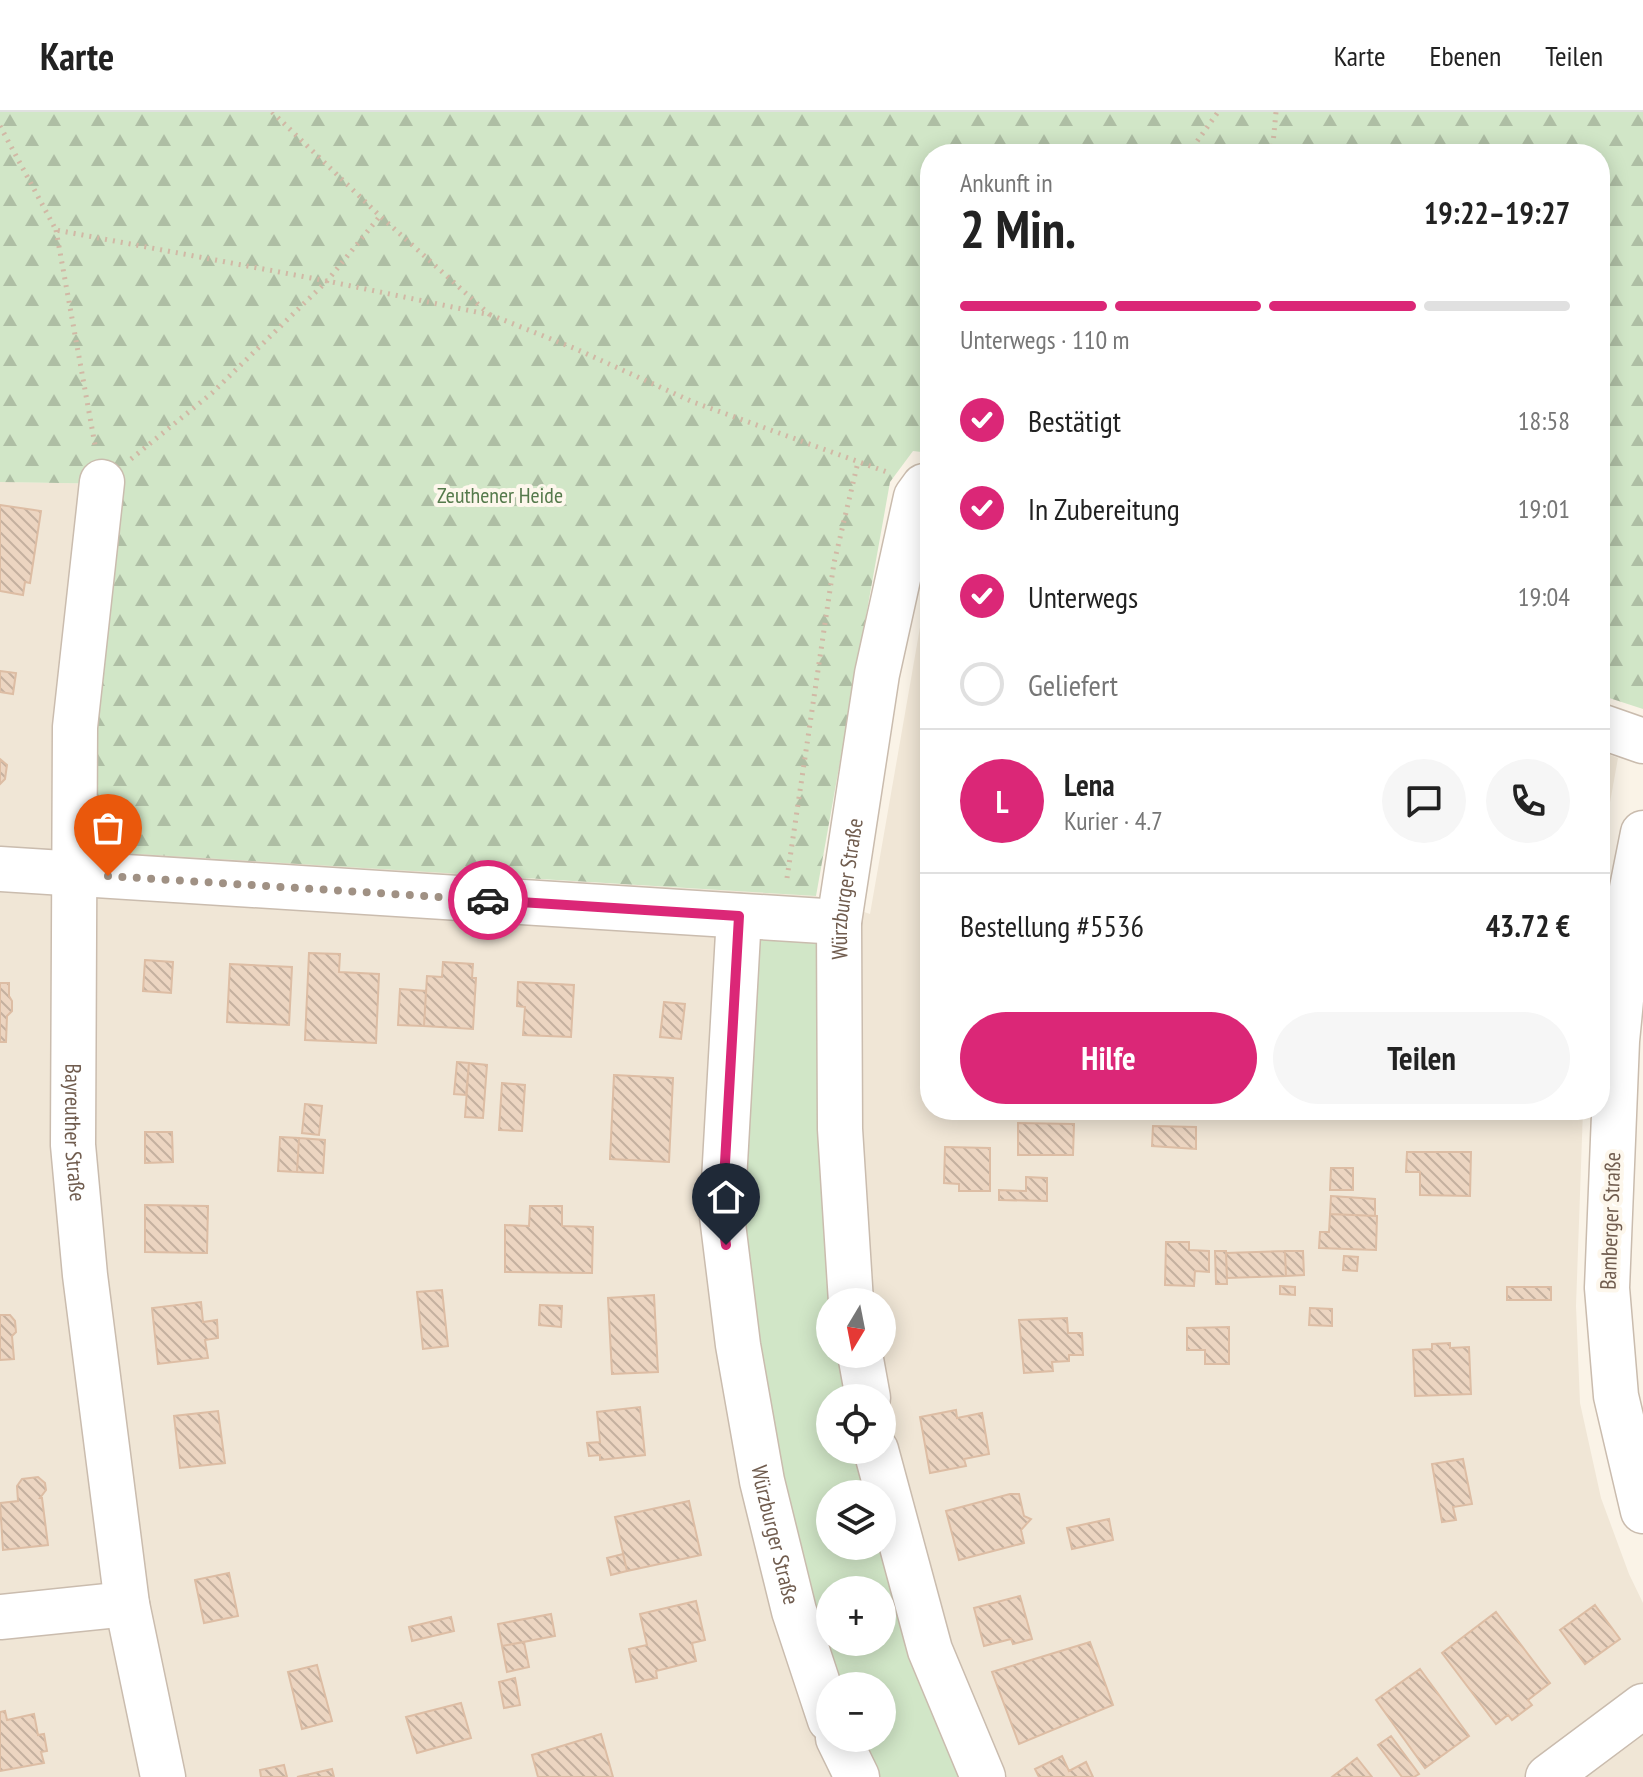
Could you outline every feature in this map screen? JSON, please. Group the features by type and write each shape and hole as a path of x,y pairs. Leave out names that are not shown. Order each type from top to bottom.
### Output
{"street":[{"name":"Bayreuther Straße","path":"102,482 75,727 75,1179 127,1604 163,1777"},
{"name":"Würzburger Straße","path":"850,1288 839,1099 839,922 877,674 916,497 920,493"},
{"path":"1610,729 1643,741"},
{"name":"Bamberger Straße","path":"1643,833 1632,888 1617,1041 1607,1288 1616,1396 1643,1511"},
{"path":"0,869 839,922"},
{"name":"Würzburger Straße","path":"739,916 722,1216 738,1345 762,1481 794,1611 816,1678"},
{"path":"880,1464 930,1650 983,1777"},
{"path":"0,1617 127,1604"},
{"path":"1548,1777 1643,1706"},
{"path":"845,1752 857,1777"}],"path":[{"path":"272,112 380,216 491,315"},
{"path":"1195,144 1218,112"},
{"path":"1273,144 1276,112"},
{"path":"0,126 56,230 102,482 212,393 327,281 380,216"},
{"path":"56,230 491,315 693,402 920,484"},
{"path":"782,919 834,563 858,462"}],"shaded area":[{"path":"0,482 119,484 501,877 816,896 870,914 920,627 920,1120 1583,1120 1576,1306 1580,1403 1601,1498 1643,1603 1643,1777 0,1777"},
{"path":"1610,755 1618,758 1610,802"}],"green space":[{"name":"Zeuthener Heide","path":"0,112 1643,112 1643,709 1610,698 1610,144 920,144 920,452 913,451 890,482 816,896 89,851 97,676 118,484 0,482"},
{"path":"790,931 820,944 828,1288 816,1288 816,1368 849,1368 852,1384 816,1384 816,1464 869,1464 873,1480 816,1480 816,1560 887,1560 893,1576 816,1576 816,1619 786,1513 738,1210 756,937"},
{"path":"896,1584 968,1777 871,1777 861,1752 896,1752 896,1672 831,1672 827,1656 896,1656"}],"building":[{"path":"0,505 41,511 30,583 25,582 23,595 0,591"},
{"path":"0,671 16,673 13,694 0,692"},
{"path":"0,759 7,765 5,779 0,784"},
{"path":"309,953 340,954 339,972 379,974 376,1043 305,1040"},
{"path":"145,960 173,962 171,993 143,991"},
{"path":"443,962 473,964 472,978 476,978 473,1029 424,1026 427,976 442,977"},
{"path":"230,964 292,967 289,1025 227,1022"},
{"path":"518,982 574,985 571,1037 523,1035 525,1007 517,1006"},
{"path":"0,983 9,983 12,1001 12,1011 7,1016 6,1042 0,1042"},
{"path":"400,989 426,991 424,1026 398,1025"},
{"path":"664,1002 685,1004 681,1039 660,1037"},
{"path":"457,1062 469,1063 466,1095 454,1094"},
{"path":"469,1063 487,1065 483,1118 465,1117"},
{"path":"614,1075 673,1078 669,1162 610,1159"},
{"path":"502,1083 525,1085 522,1131 499,1130"},
{"path":"305,1104 322,1106 319,1135 302,1133"},
{"path":"1018,1123 1074,1124 1073,1155 1018,1155"},
{"path":"1153,1126 1196,1127 1196,1149 1152,1146"},
{"path":"145,1132 172,1132 173,1162 145,1163"},
{"path":"280,1137 299,1138 297,1172 278,1171"},
{"path":"299,1138 325,1140 323,1173 297,1172"},
{"path":"945,1147 990,1148 990,1191 959,1191 959,1184 944,1183"},
{"path":"1407,1152 1471,1152 1470,1196 1420,1195 1420,1172 1406,1172"},
{"path":"1331,1168 1353,1168 1353,1190 1330,1190"},
{"path":"1026,1177 1047,1178 1047,1201 999,1200 999,1190 1026,1191"},
{"path":"1331,1196 1375,1199 1375,1216 1330,1214"},
{"path":"145,1205 208,1206 207,1253 145,1252"},
{"path":"530,1206 562,1206 562,1226 593,1227 592,1273 505,1272 505,1225 529,1226"},
{"path":"1330,1214 1377,1216 1376,1250 1319,1248 1320,1232 1329,1232"},
{"path":"1166,1242 1189,1242 1189,1250 1209,1251 1209,1272 1195,1271 1194,1286 1165,1285"},
{"path":"1215,1251 1226,1251 1227,1284 1216,1284"},
{"path":"1285,1251 1303,1251 1304,1275 1286,1276"},
{"path":"1285,1251 1286,1276 1227,1278 1226,1253"},
{"path":"1344,1256 1358,1257 1357,1271 1343,1270"},
{"path":"1280,1286 1295,1287 1295,1295 1280,1294"},
{"path":"1507,1287 1551,1287 1551,1300 1507,1300"},
{"path":"442,1290 448,1346 423,1349 417,1292"},
{"path":"654,1295 658,1372 612,1374 608,1298"},
{"path":"201,1302 203,1322 217,1320 218,1338 205,1340 208,1358 158,1364 152,1308"},
{"path":"540,1305 562,1306 561,1327 539,1325"},
{"path":"1310,1308 1332,1309 1332,1326 1309,1325"},
{"path":"0,1315 10,1315 15,1321 16,1332 12,1336 14,1359 0,1360"},
{"path":"1067,1318 1068,1333 1082,1333 1083,1355 1069,1355 1069,1361 1052,1362 1053,1371 1024,1373 1019,1320"},
{"path":"1229,1327 1229,1364 1205,1364 1205,1350 1187,1350 1187,1328"},
{"path":"1450,1343 1450,1348 1469,1347 1471,1394 1415,1396 1413,1350 1432,1349 1432,1344"},
{"path":"640,1407 645,1455 600,1460 600,1455 589,1456 587,1443 600,1442 597,1412"},
{"path":"956,1410 957,1418 982,1413 989,1454 964,1459 966,1466 930,1473 920,1417"},
{"path":"218,1411 225,1463 180,1468 174,1416"},
{"path":"1463,1459 1472,1504 1453,1507 1456,1520 1442,1522 1432,1464"},
{"path":"38,1477 45,1483 46,1490 40,1498 48,1545 3,1550 0,1503 18,1501 17,1486 22,1479"},
{"path":"1019,1494 1024,1516 1031,1519 1021,1530 1024,1543 959,1560 946,1511"},
{"path":"689,1501 701,1555 627,1571 615,1517"},
{"path":"1109,1519 1113,1540 1072,1549 1067,1528"},
{"path":"623,1554 627,1571 611,1575 607,1558"},
{"path":"229,1573 238,1616 204,1623 195,1580"},
{"path":"1020,1596 1032,1639 1013,1644 1011,1639 984,1646 974,1608"},
{"path":"696,1601 705,1640 692,1643 696,1661 656,1671 657,1678 636,1682 629,1649 647,1645 640,1614"},
{"path":"1595,1605 1620,1639 1585,1664 1560,1630"},
{"path":"1496,1612 1550,1683 1528,1700 1532,1705 1512,1720 1508,1715 1496,1724 1442,1653"},
{"path":"551,1614 555,1636 502,1646 498,1624"},
{"path":"451,1617 454,1631 412,1641 409,1627"},
{"path":"524,1642 529,1667 507,1672 502,1646"},
{"path":"1090,1642 1113,1705 1019,1744 992,1672"},
{"path":"317,1665 332,1721 302,1729 288,1672"},
{"path":"1420,1669 1469,1736 1425,1768 1376,1700"},
{"path":"515,1678 520,1705 504,1708 499,1682"},
{"path":"461,1703 471,1738 417,1753 406,1717"},
{"path":"5,1711 7,1720 34,1714 38,1735 44,1734 47,1751 41,1752 44,1763 0,1771 0,1712"},
{"path":"601,1734 613,1777 538,1777 532,1755"},
{"path":"1391,1736 1419,1774 1402,1777 1378,1745"},
{"path":"1062,1756 1069,1771 1086,1762 1093,1777 1039,1777 1035,1769"},
{"path":"1357,1758 1372,1777 1332,1777"},
{"path":"284,1765 287,1777 261,1777 260,1770"},
{"path":"332,1769 334,1777 297,1777"}],"way so far":[{"path":"108,876 488,900"}],"route":[{"path":"488,900 739,916 722,1216 726,1245"}]}
